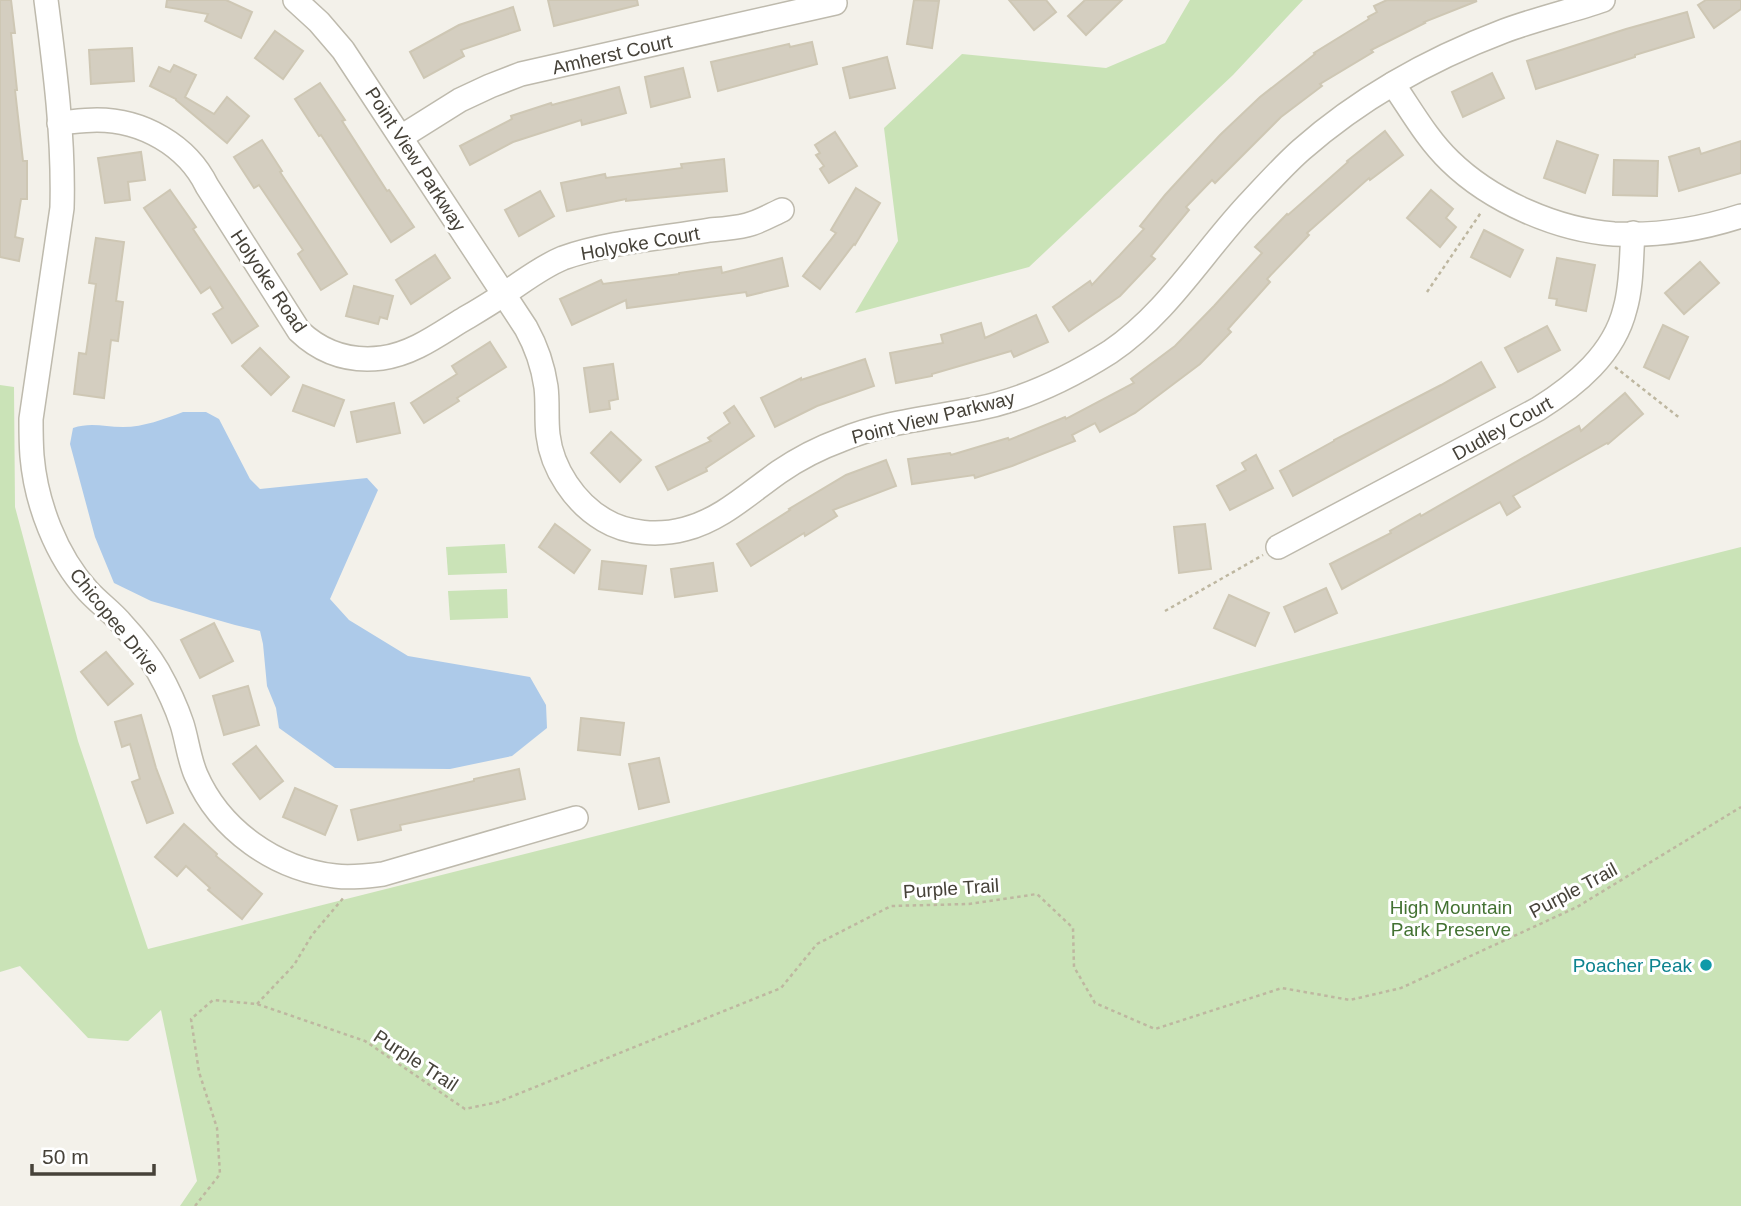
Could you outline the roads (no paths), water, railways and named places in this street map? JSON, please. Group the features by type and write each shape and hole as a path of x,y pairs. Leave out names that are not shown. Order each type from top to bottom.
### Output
{"street":[{"name":"Chicopee Drive","path":"47,0 63,173 62,208 31,419 35,476 40,499 62,553 87,590 122,624 158,671 182,723 194,771 204,793 218,813 249,842 298,868 337,877 383,874 576,818"},
{"name":"Point View Parkway","path":"295,0 344,50 526,328 543,370 548,436 553,458 563,478 588,508 604,520 621,528 661,533 701,525 719,516 782,469 843,439 876,428 979,409 1016,398 1050,385 1094,362 1158,312 1237,216 1302,149 1339,119 1415,71 1484,39 1603,0"},
{"name":"Amherst Court","path":"401,137 460,100 521,74 835,3"},
{"path":"1393,84 1430,140 1466,175 1530,212 1562,223 1615,234 1655,233 1700,227 1741,216"},
{"name":"Holyoke Road","path":"59,123 98,120 121,122 143,129 175,146 190,159 201,175 299,331 326,351 363,359 402,353 505,294"},
{"name":"Holyoke Court","path":"505,294 538,270 588,250 748,225 782,210"},
{"name":"Dudley Court","path":"1278,547 1538,409 1563,394 1584,376 1615,335 1625,312 1630,289 1633,233"}],"water":[{"path":"183,412 206,412 219,419 250,479 260,489 367,478 378,490 330,599 349,620 408,656 530,677 546,705 547,728 512,756 450,769 335,768 279,728 276,708 267,686 260,631 151,601 114,583 95,537 70,444 73,428 92,425 139,426"}],"place":[{"name":"Poacher Peak","path":"1706,965"}],"park label":[{"name":"High Mountain Park Preserve","path":"1451,918"}]}
